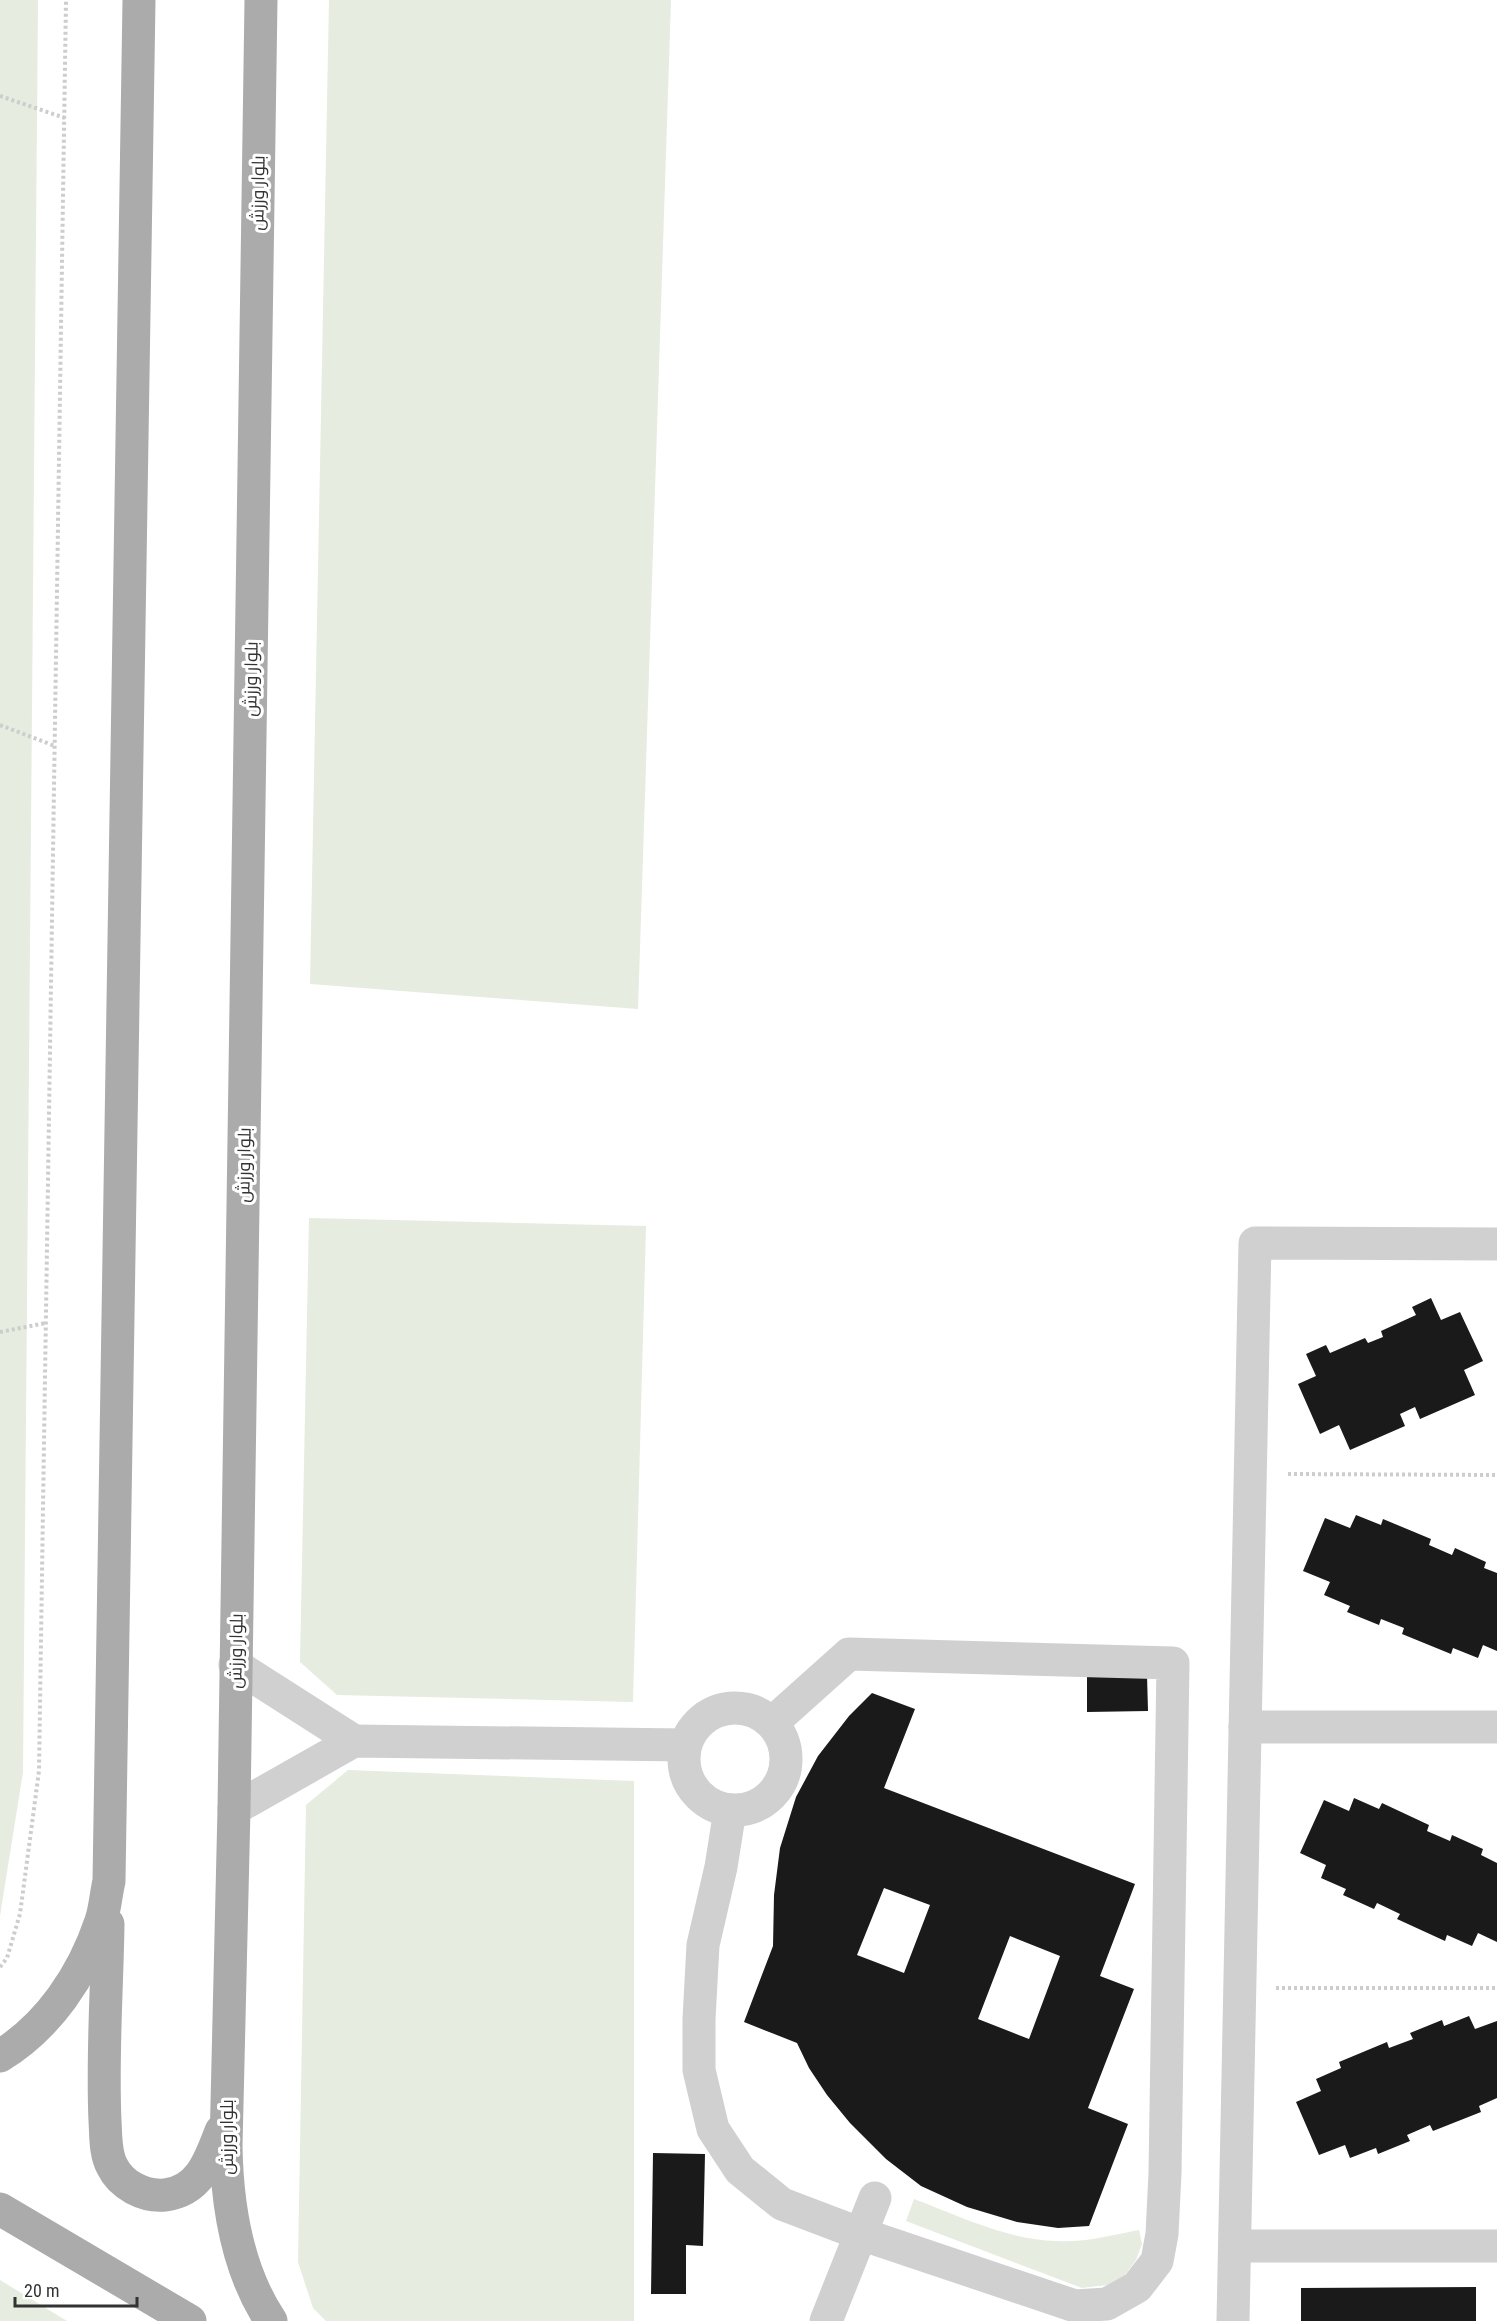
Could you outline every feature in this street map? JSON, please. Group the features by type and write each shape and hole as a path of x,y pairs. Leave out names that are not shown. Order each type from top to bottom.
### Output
{"main road":[{"path":"139,0 104,2096 107,2151 111,2166 132,2188 147,2194 177,2193 191,2185 202,2174 227,2113"},
{"name":"بلوار ورزش","path":"261,0 234,1809 226,2180 238,2247 251,2281 271,2321"},
{"path":"0,2056 42,2022 67,1991 87,1957 101,1919 109,1881"},
{"path":"0,2209 190,2321"}],"street":[{"path":"1233,2321 1255,1243 1497,1244"},
{"path":"730,1810 702,1956 699,2070 713,2129 740,2170 782,2204 861,2234 1075,2306 1107,2304 1137,2287 1157,2261 1162,2234 1165,2173 1173,1663 849,1654 772,1723"},
{"path":"235,1665 354,1741"},
{"path":"739,1708 757,1713 772,1723 782,1738 787,1755 785,1773 777,1790 764,1802 748,1809 730,1810 713,1806 698,1796 688,1781 683,1764 685,1745 693,1729 705,1717 721,1709 739,1708"},
{"path":"1245,1727 1497,1726"},
{"path":"234,1809 354,1741 685,1745"},
{"path":"826,2321 875,2198"},
{"path":"1235,2246 1497,2246"}],"path":[{"path":"0,1967 7,1958 20,1914 39,1772 66,0"},
{"path":"0,96 65,118"},
{"path":"0,725 55,746"},
{"path":"0,1332 46,1323"},
{"path":"1250,1474 1497,1475"},
{"path":"1240,1988 1497,1988"}],"shaded area":[{"path":"0,0 38,0 23,1772 0,1916"},
{"path":"329,0 671,0 638,1009 310,984"},
{"path":"309,1218 646,1226 633,1702 337,1695 300,1662"},
{"path":"348,1770 634,1781 634,2321 326,2321 313,2308 298,2262 306,1805"},
{"path":"914,2199 1002,2232 1038,2240 1077,2241 1139,2230 1142,2244 1136,2260 1125,2275 1107,2285 1082,2288 906,2221"},
{"path":"0,2280 67,2321 0,2321"}],"building":[{"path":"1431,1298 1441,1320 1460,1312 1483,1361 1464,1370 1475,1395 1420,1419 1415,1407 1400,1414 1405,1426 1350,1450 1339,1425 1320,1434 1298,1384 1316,1376 1306,1354 1326,1345 1330,1353 1365,1338 1368,1343 1383,1337 1381,1331 1416,1315 1412,1307"},
{"path":"1356,1515 1381,1525 1383,1519 1431,1539 1429,1545 1452,1555 1455,1548 1486,1562 1484,1568 1497,1573 1497,1651 1483,1645 1478,1658 1453,1648 1451,1654 1402,1634 1404,1628 1381,1619 1379,1625 1347,1612 1350,1606 1324,1595 1330,1582 1303,1571 1325,1518 1350,1528"},
{"path":"1087,1675 1147,1675 1148,1711 1087,1712"},
{"path":"872,1693 915,1709 884,1788 1135,1884 1100,1976 1134,1989 1088,2108 1128,2124 1089,2226 1058,2228 1017,2222 967,2207 921,2186 886,2159 850,2123 809,2068 797,2043 744,2022 773,1946 774,1895 780,1848 796,1797 818,1756 849,1716","holes":["884,1888 930,1905 904,1973 857,1955","1010,1936 1060,1956 1029,2039 978,2019"]},
{"path":"1354,1798 1379,1809 1382,1803 1429,1825 1427,1831 1450,1841 1452,1835 1483,1849 1481,1855 1497,1863 1497,1942 1478,1933 1472,1946 1447,1935 1445,1941 1397,1919 1400,1914 1377,1903 1374,1909 1343,1895 1346,1889 1321,1878 1326,1865 1300,1853 1324,1800 1349,1811"},
{"path":"1469,2016 1475,2029 1497,2021 1497,2098 1479,2106 1481,2112 1433,2131 1430,2125 1407,2135 1410,2141 1378,2154 1376,2148 1350,2158 1345,2145 1319,2155 1296,2102 1321,2091 1316,2079 1341,2068 1339,2062 1387,2042 1389,2048 1413,2039 1410,2033 1442,2020 1444,2026"},
{"path":"653,2153 705,2154 703,2246 686,2245 686,2294 651,2294"},
{"path":"1476,2287 1476,2321 1301,2321 1301,2288"}]}
